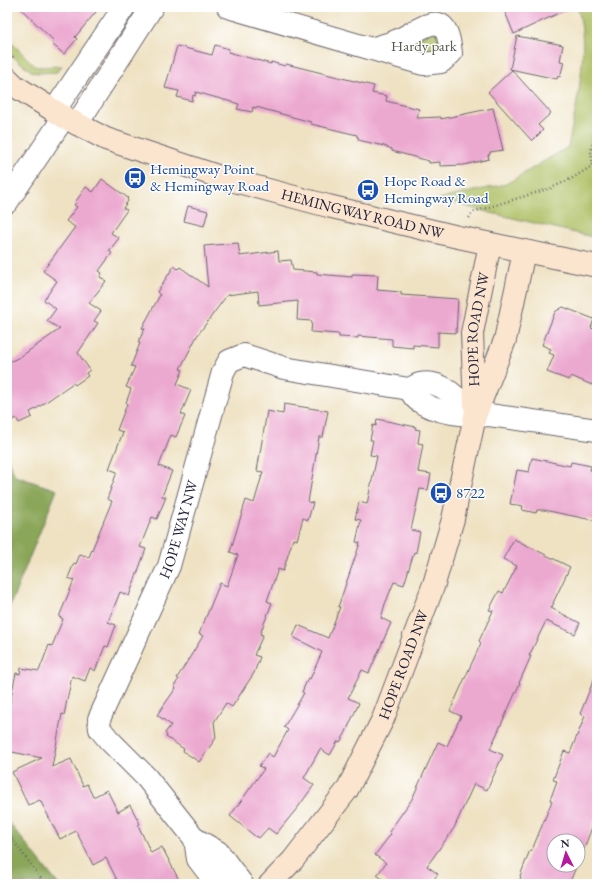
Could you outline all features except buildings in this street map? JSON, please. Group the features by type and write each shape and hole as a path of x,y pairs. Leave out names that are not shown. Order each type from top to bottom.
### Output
{"street":[{"path":"65,117 124,7"},
{"path":"7,202 65,117 152,7"},
{"path":"228,7 372,49"},
{"name":"HEMINGWAY ROAD NW","path":"7,78 15,86 65,117 106,139 223,178 336,208 524,252 597,266"},
{"name":"HOPE ROAD NW","path":"475,416 472,333 490,244"},
{"name":"HOPE ROAD NW","path":"270,884 293,860 347,790 383,719 434,584 453,519 475,416 506,340 524,252"},
{"name":"HOPE WAY NW","path":"242,884 218,852 195,839 146,777 109,740 100,729 99,719 169,566 223,372 229,361 244,355 284,368 409,389 417,401 432,409 475,416 489,415 597,430"},
{"name":"HOPE WAY NW","path":"195,839 198,859 217,884"}],"path":[{"path":"593,165 591,152 597,122"},
{"path":"473,212 551,188 571,179 597,163"},
{"path":"7,832 45,884"}],"green space":[{"path":"577,7 597,7 597,238 439,199 506,184 568,147 581,77 583,40"},
{"name":"Hardy park","path":"445,28 441,62 388,47"},
{"path":"7,38 36,67 62,66 57,72 38,73 31,71 7,52"},
{"path":"7,456 15,476 57,490 7,613"},
{"path":"7,820 58,884 7,884"}],"place":[{"name":"Hemingway Point & Hemingway Road","path":"135,178"},
{"name":"Hope Road & Hemingway Road","path":"368,190"},
{"name":"8722","path":"441,493"}]}
